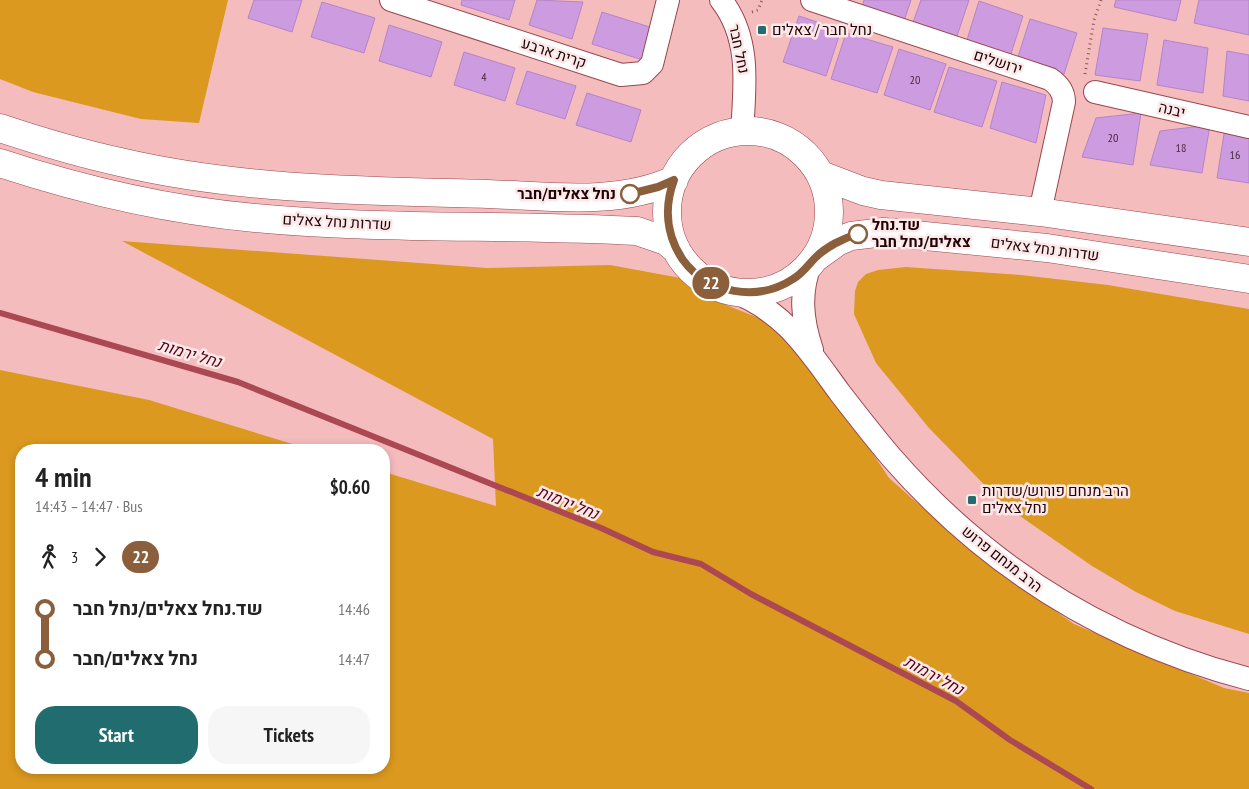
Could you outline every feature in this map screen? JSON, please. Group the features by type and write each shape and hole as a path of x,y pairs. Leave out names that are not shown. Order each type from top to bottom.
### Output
{"main road":[{"path":"0,128 120,162 194,175 296,186 580,197 642,192 674,180"},
{"path":"742,131 766,133 788,141 807,156 821,175 829,199 830,212 826,237 813,260 794,279 774,288 752,292 729,290 698,275 676,249 667,214 669,196 674,180 687,159 702,145 721,136 742,131"},
{"name":"שדרות נחל צאלים","path":"0,163 35,175 119,196 205,212 307,222 637,231 666,241 676,249"},
{"path":"821,175 863,191 881,195 1040,212 1249,242"},
{"name":"שדרות נחל צאלים","path":"813,260 837,242 851,236 884,232 1047,248 1249,279"}],"street":[{"name":"קרית ארבע","path":"391,0 621,75 643,73 652,64 668,0"},
{"name":"נחל חבר","path":"721,0 733,18 744,61 746,76 742,131"},
{"name":"ירושלים","path":"812,0 1050,79 1057,84 1064,96 1064,102 1040,212"},
{"name":"יבנה","path":"1095,92 1249,127"},
{"name":"הרב מנחם פרוש","path":"813,260 805,281 803,309 815,358"},
{"name":"הרב מנחם פרוש","path":"729,290 753,300 775,314 797,336 893,459 959,526 998,560 1045,592 1098,622 1159,650 1249,679"}],"shaded area":[{"path":"0,0 228,0 199,123 141,119 33,92 0,79"},
{"path":"122,241 487,268 610,265 686,279 721,303 782,327 813,363 889,478 976,555 1074,624 1224,688 1249,693 1249,789 0,789 0,370 149,400 292,444 15,444 15,774 390,774 390,474 496,506 493,439"},
{"path":"906,267 1021,275 1108,285 1249,309 1249,634 1175,611 1136,592 1092,566 1004,505 929,428 876,363 854,314 855,291 858,282 866,274 878,270"}],"building":[{"path":"254,0 302,0 292,32 248,18"},
{"path":"462,0 515,0 509,20 461,5"},
{"path":"537,0 583,2 572,39 529,25"},
{"path":"864,0 911,0 903,24 861,10"},
{"path":"921,0 969,0 956,39 912,25"},
{"path":"1116,0 1181,0 1176,21 1114,7"},
{"path":"1199,0 1249,0 1249,35 1194,23"},
{"path":"979,1 1023,16 1010,57 966,43"},
{"path":"322,2 375,18 364,53 311,37"},
{"path":"602,12 656,29 646,61 592,44"},
{"path":"799,16 841,30 826,76 783,62"},
{"path":"1030,19 1077,33 1064,74 1017,60"},
{"path":"389,25 442,42 431,77 379,61"},
{"path":"1103,28 1148,34 1140,81 1095,75"},
{"path":"846,33 893,47 877,93 831,79"},
{"path":"1164,40 1208,48 1203,93 1157,85"},
{"path":"899,49 946,64 930,110 884,95"},
{"path":"1227,51 1249,55 1249,101 1223,96"},
{"path":"464,52 515,68 505,101 454,85"},
{"path":"949,67 997,81 982,127 934,112"},
{"path":"527,71 576,86 565,119 516,104"},
{"path":"1002,82 1046,95 1036,143 990,128"},
{"path":"587,93 641,110 631,142 576,125"},
{"path":"1141,113 1133,165 1082,157 1096,118"},
{"path":"1210,125 1202,173 1150,165 1160,131"},
{"path":"1225,128 1249,132 1249,183 1217,178"}],"waterway":[{"name":"נחל ירמות","path":"0,313 238,382 601,528 653,552 701,564 751,594 956,701 1010,740 1091,789"}],"bus line":[{"name":"22","path":"630,194 658,187 674,180 670,191 667,214 676,249 690,268 708,282 718,287 740,292 763,291 785,284 803,272 816,258 837,242 858,234"}],"place":[{"name":"נחל חבר / צאלים","path":"762,30"},
{"name":"נחל צאלים/חבר","path":"630,194"},
{"name":"שד.נחל צאלים/נחל חבר","path":"858,234"},
{"name":"הרב מנחם פורוש/שדרות נחל צאלים","path":"972,500"}]}
